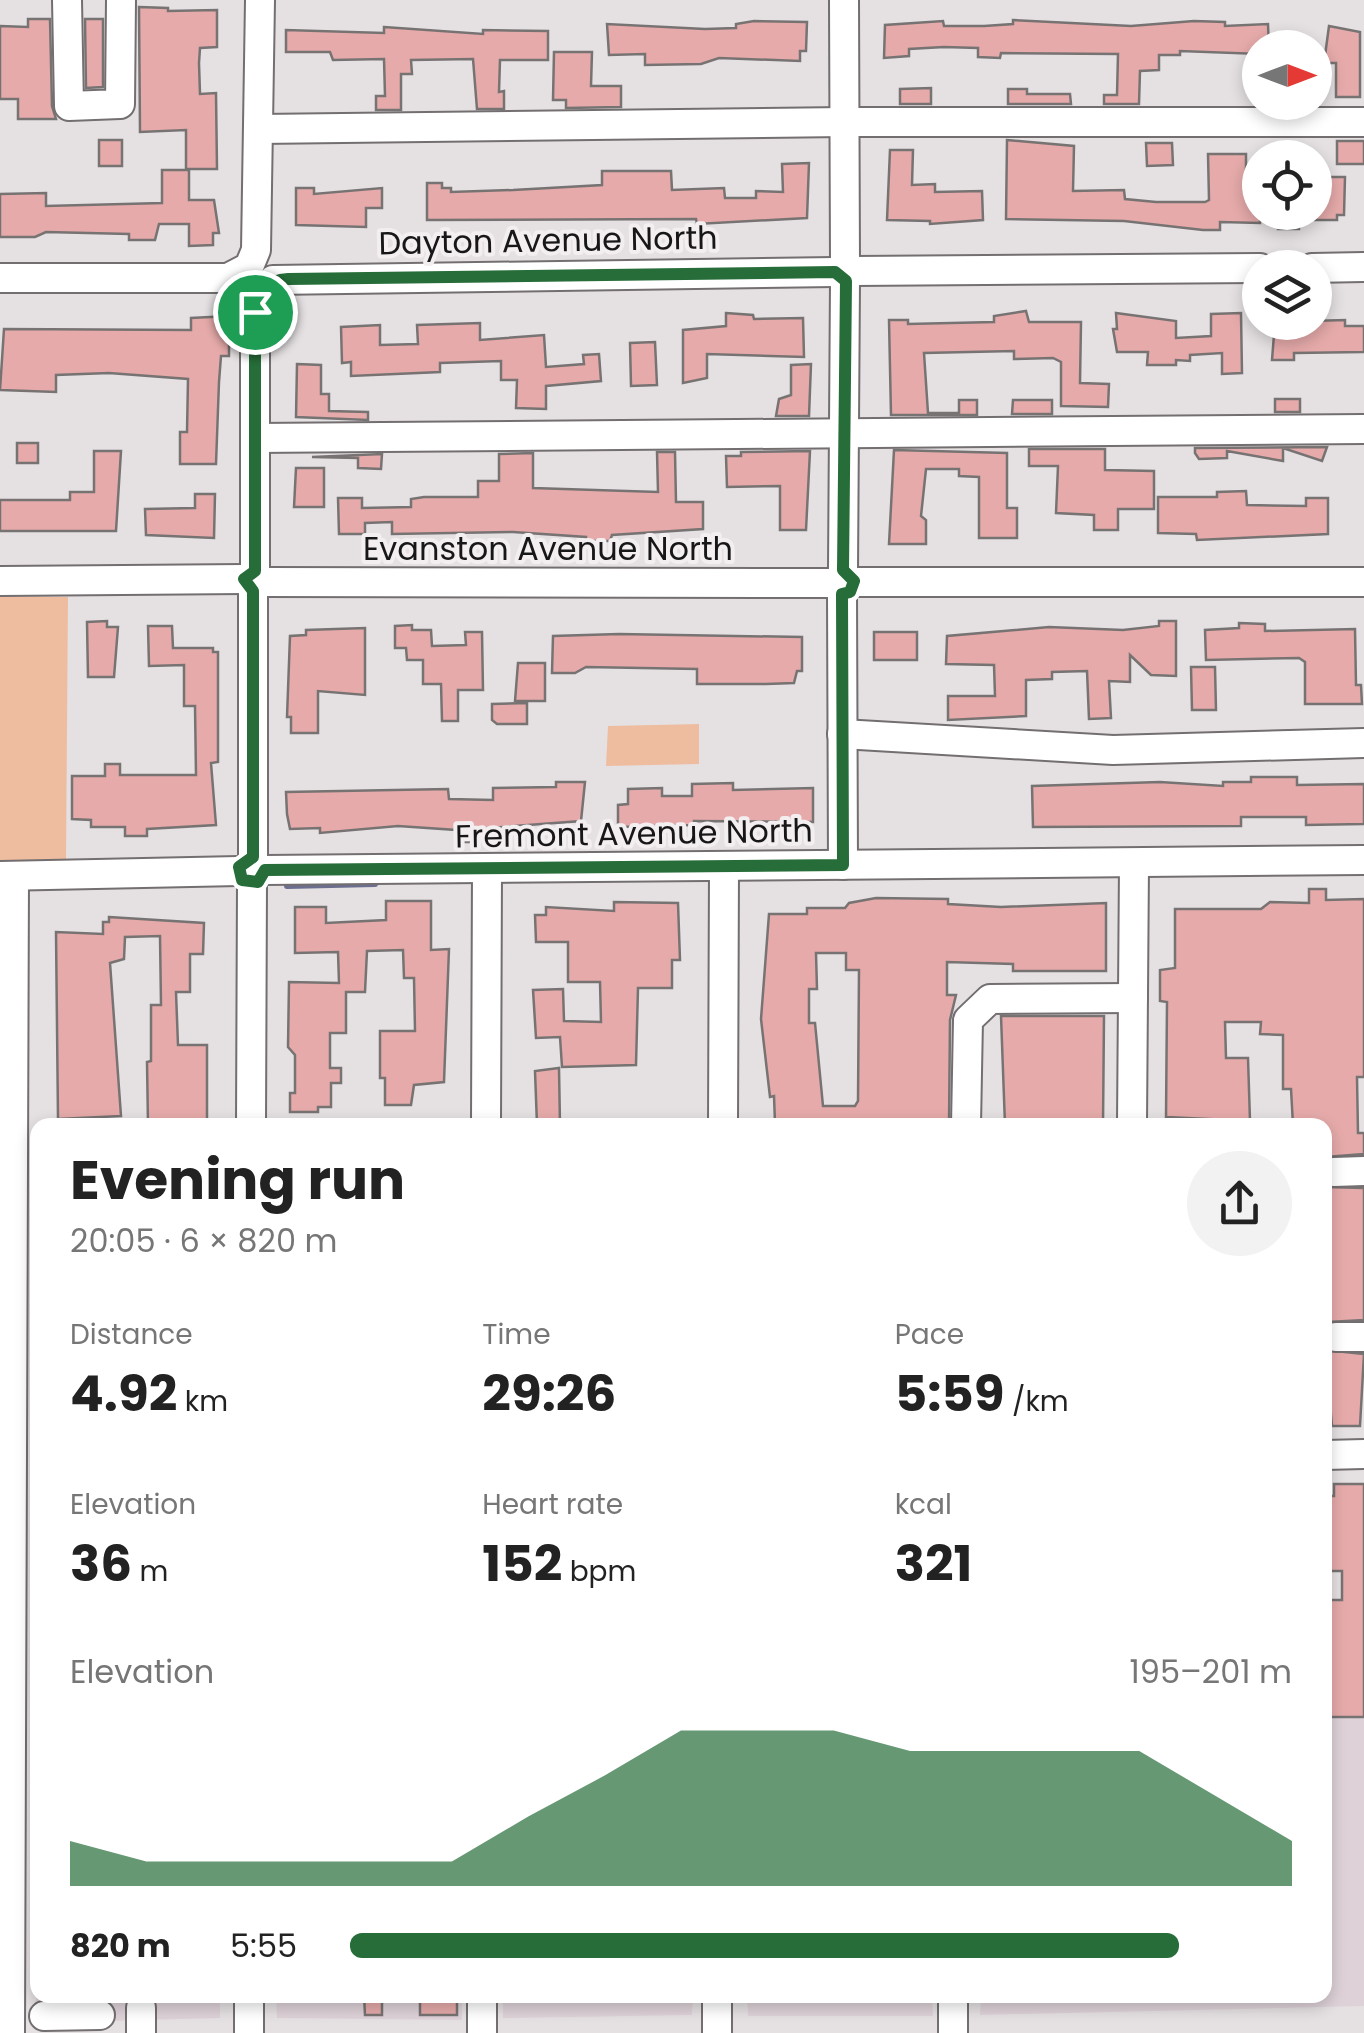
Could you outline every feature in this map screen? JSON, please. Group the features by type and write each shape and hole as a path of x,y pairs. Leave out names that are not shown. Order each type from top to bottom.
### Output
{"street":[{"path":"67,0 69,106 120,104 121,0"},
{"path":"251,1118 260,0"},
{"path":"843,865 844,0"},
{"path":"259,129 844,122 1364,122"},
{"path":"1332,268 1364,267"},
{"name":"Dayton Avenue North","path":"0,278 273,280 1242,268"},
{"path":"255,438 1364,429"},
{"name":"Evanston Avenue North","path":"0,581 1364,582"},
{"path":"842,734 1096,750 1364,744"},
{"name":"Fremont Avenue North","path":"7,876 1364,860"},
{"path":"1132,1118 1134,864"},
{"path":"723,1118 724,868"},
{"path":"486,1118 487,871"},
{"path":"7,876 17,1470 10,2033"},
{"path":"966,1118 968,1020 975,1008 990,998 1133,998"},
{"path":"1334,1172 1364,1171"},
{"path":"1332,1455 1364,1454"},
{"path":"249,2003 249,2033"},
{"path":"482,2003 482,2033"},
{"path":"717,2003 717,2033"},
{"path":"953,2033 954,2003"},
{"path":"44,2016 100,2014"}],"shaded area":[{"path":"0,596 68,597 66,861 0,860"},
{"path":"699,724 699,764 606,766 608,726"},
{"path":"1332,1600 1364,1600 1364,2006 980,2015 981,2003 1332,2003"},
{"path":"36,2003 220,2003 220,2018 36,2023"},
{"path":"276,2003 462,2003 462,2020 277,2018"},
{"path":"503,2003 693,2003 692,2015 503,2018"},
{"path":"747,2003 932,2003 933,2016 748,2016"}],"building":[{"path":"139,7 217,10 217,47 200,48 199,63 200,94 216,93 217,169 186,169 186,130 140,132"},
{"path":"28,19 50,19 52,106 56,119 18,119 18,99 0,99 0,26 28,27"},
{"path":"85,19 103,19 103,87 86,88"},
{"path":"1013,20 1131,26 1194,21 1225,22 1225,26 1268,24 1268,30 1242,30 1242,53 1180,51 1180,55 1159,55 1159,70 1140,71 1139,104 1104,104 1104,95 1117,95 1118,54 1001,53 1000,58 978,57 978,48 944,47 909,49 909,56 884,58 885,25 943,21 944,26 1013,24"},
{"path":"807,22 806,51 800,51 800,61 719,58 701,64 645,65 645,54 609,55 607,24 705,29 736,28 736,24"},
{"path":"1329,26 1360,32 1360,97 1336,97 1336,63 1332,63 1332,30"},
{"path":"384,27 483,34 483,30 548,31 548,60 500,60 499,92 504,91 504,109 477,109 473,59 411,60 412,74 401,74 401,110 376,110 376,96 385,96 384,59 333,60 330,52 286,52 286,30 384,33"},
{"path":"554,52 592,52 591,86 621,86 621,107 566,108 566,100 553,100"},
{"path":"931,88 931,104 900,104 900,89"},
{"path":"1008,89 1027,89 1027,94 1070,94 1071,104 1008,104"},
{"path":"99,140 122,140 122,166 99,166"},
{"path":"1007,140 1074,146 1073,191 1124,190 1125,199 1156,202 1209,200 1208,154 1242,154 1242,223 1220,222 1220,230 1124,221 1006,219"},
{"path":"1337,141 1364,141 1364,164 1337,164"},
{"path":"1146,143 1172,143 1173,165 1147,166"},
{"path":"890,150 913,150 912,185 935,184 935,192 982,191 983,220 930,224 887,220"},
{"path":"809,163 807,218 697,224 696,219 427,220 427,183 442,183 442,188 451,188 451,192 513,190 602,185 602,171 671,171 672,190 724,188 725,198 756,198 756,191 783,192 782,164"},
{"path":"162,170 189,170 189,200 214,200 219,233 213,233 213,245 189,246 189,224 159,224 155,240 129,240 129,234 46,232 35,237 0,237 0,194 46,193 46,206 162,203"},
{"path":"1332,177 1345,177 1344,215 1337,215 1337,220 1332,220"},
{"path":"296,188 314,188 314,194 382,188 382,208 366,208 366,227 296,225"},
{"path":"1026,311 1029,322 1081,322 1080,383 1109,384 1108,407 1061,406 1061,362 1053,358 1014,359 1014,351 924,353 928,413 959,413 959,400 977,400 977,415 891,415 889,320 908,320 908,324 994,322 994,316"},
{"path":"726,313 753,315 754,319 803,318 804,357 707,354 707,378 683,383 683,330 726,326"},
{"path":"1116,313 1176,321 1176,338 1211,336 1211,314 1241,313 1242,373 1222,374 1222,353 1190,355 1190,361 1176,360 1176,365 1147,365 1148,352 1117,352 1113,329 1117,329"},
{"path":"229,316 229,356 221,356 216,464 180,464 180,432 187,432 188,379 109,373 56,375 56,392 0,390 4,329 191,330 191,318"},
{"path":"1332,320 1345,320 1345,326 1364,326 1364,352 1294,353 1294,360 1272,360 1274,340 1332,340"},
{"path":"480,323 480,340 544,335 546,367 584,364 583,355 599,354 601,381 546,386 546,409 516,408 517,380 501,380 501,361 440,363 440,372 351,376 351,362 342,363 341,327 380,325 380,345 418,344 417,325"},
{"path":"655,342 657,385 631,386 630,343"},
{"path":"297,364 321,365 321,394 329,394 329,411 368,412 368,420 296,417"},
{"path":"811,364 809,416 776,416 779,399 791,395 791,365"},
{"path":"1275,399 1300,399 1300,412 1275,412"},
{"path":"1013,400 1052,400 1052,414 1012,414"},
{"path":"17,443 38,443 38,463 17,463"},
{"path":"1327,447 1322,461 1283,448 1283,461 1227,451 1227,458 1199,459 1195,453 1195,448"},
{"path":"1029,449 1105,449 1105,470 1154,471 1154,509 1118,509 1118,530 1094,530 1094,515 1056,513 1058,466 1029,466"},
{"path":"894,450 1007,453 1007,508 1017,508 1017,538 979,538 979,477 959,476 959,469 926,469 921,516 926,520 926,544 889,544"},
{"path":"94,451 121,451 116,531 0,531 0,500 70,500 70,492 94,492"},
{"path":"810,451 806,530 780,530 780,486 727,487 726,456 741,456 741,452"},
{"path":"657,452 675,452 676,502 703,502 703,529 612,535 610,541 586,541 586,537 513,532 392,534 392,522 365,523 365,534 339,534 338,498 362,498 362,508 411,507 411,499 424,497 478,497 478,481 499,481 499,454 533,453 533,488 658,492"},
{"path":"382,454 381,469 358,468 358,458 312,457"},
{"path":"296,468 324,468 324,507 294,507"},
{"path":"1246,491 1247,505 1306,506 1306,498 1328,498 1328,534 1197,540 1196,534 1158,533 1158,497 1217,497 1217,492"},
{"path":"195,494 215,494 214,538 146,535 145,509 195,508"},
{"path":"107,621 107,627 118,627 114,677 88,677 87,622"},
{"path":"1159,621 1176,621 1176,676 1151,675 1130,655 1130,682 1109,681 1111,718 1089,719 1087,671 1052,672 1052,679 1026,680 1026,716 948,720 948,696 995,696 994,665 946,664 947,636 1049,627 1123,630 1159,626"},
{"path":"1239,623 1265,624 1265,631 1355,629 1356,685 1361,685 1362,704 1305,704 1305,662 1299,658 1206,660 1205,630 1239,628"},
{"path":"412,625 412,630 431,630 432,646 466,645 465,632 482,632 483,690 458,690 458,721 442,721 441,684 423,684 423,660 407,660 406,648 395,648 395,626"},
{"path":"148,626 172,626 173,648 213,648 213,652 218,652 218,762 211,763 216,825 147,829 147,836 125,836 125,827 91,827 91,820 72,819 72,776 105,776 105,764 120,764 120,775 196,775 195,706 184,706 184,665 149,666"},
{"path":"365,628 365,695 318,691 318,733 291,733 291,717 287,717 290,636 306,635 306,630"},
{"path":"874,632 917,632 917,660 874,660"},
{"path":"553,636 802,637 802,671 797,671 794,683 766,684 697,684 697,669 586,667 575,673 552,673"},
{"path":"518,663 545,663 545,701 515,701"},
{"path":"1191,667 1215,667 1216,710 1192,710"},
{"path":"527,703 527,724 497,724 492,720 492,704"},
{"path":"1251,777 1297,777 1297,785 1364,784 1364,824 1306,825 1306,817 1241,817 1241,826 1033,827 1032,786 1160,782 1223,786 1223,782 1251,782"},
{"path":"556,782 585,782 581,821 477,829 477,842 456,842 456,830 398,826 320,833 320,828 290,829 287,814 286,792 448,789 449,799 493,800 493,788 556,787"},
{"path":"733,783 733,790 813,788 813,822 694,821 694,825 618,827 618,805 628,804 628,789 662,788 662,796 692,796 692,784"},
{"path":"1309,889 1326,889 1326,900 1364,899 1364,1077 1357,1077 1358,1133 1364,1133 1364,1154 1332,1156 1332,1118 1293,1118 1291,1089 1283,1089 1283,1035 1260,1034 1261,1022 1225,1022 1226,1058 1248,1058 1250,1118 1166,1117 1167,1002 1160,1001 1160,970 1175,968 1175,909 1261,909 1270,902 1309,903"},
{"path":"876,898 948,899 948,904 1001,907 1106,903 1106,971 1013,971 1013,964 947,962 947,995 956,995 950,1020 949,1118 775,1118 761,1019 769,914 845,908 849,903","holes":["816,953 846,953 846,970 859,970 858,1101 855,1106 823,1106 815,1023 809,1023 809,989 817,989"]},
{"path":"386,901 431,901 431,950 449,949 444,1082 414,1085 411,1105 385,1105 385,1078 380,1078 380,1031 415,1031 414,978 404,978 403,950 367,951 365,992 346,992 346,1033 330,1033 330,1068 341,1068 341,1083 331,1083 331,1107 318,1107 318,1112 290,1112 290,1093 295,1093 295,1055 288,1047 289,982 339,983 338,952 295,953 295,907 326,907 326,923 386,920"},
{"path":"614,902 678,903 680,960 672,960 672,988 638,988 636,1065 562,1067 560,1037 536,1038 533,990 563,989 564,1021 601,1022 600,982 568,982 568,942 536,942 535,915 546,915 546,907 614,911"},
{"path":"109,917 204,923 203,954 190,954 190,992 176,992 178,1045 207,1045 207,1118 148,1118 151,1005 161,1005 160,936 125,937 124,959 110,963 121,1116 58,1118 56,932 103,934 103,922 109,922"},
{"path":"1001,1016 1104,1016 1103,1118 1005,1118"},
{"path":"559,1068 560,1118 537,1118 535,1071"},
{"path":"1332,1187 1364,1188 1364,1320 1332,1322"},
{"path":"1332,1351 1364,1354 1360,1426 1332,1426"},
{"path":"1334,1484 1364,1484 1364,1717 1332,1717 1332,1600 1342,1600 1342,1571 1332,1571"},
{"path":"364,2003 382,2003 382,2015 365,2015"},
{"path":"420,2003 457,2003 457,2015 420,2015"}],"waterway":[{"path":"287,886 375,884"}],"route":[{"path":"835,272 840,280 846,281 843,570 854,577 854,582 850,592 842,594 843,865 265,870 254,884 242,880 239,867 253,857 253,591 244,579 255,571 255,312 258,298 273,280 288,279 835,272"}]}
